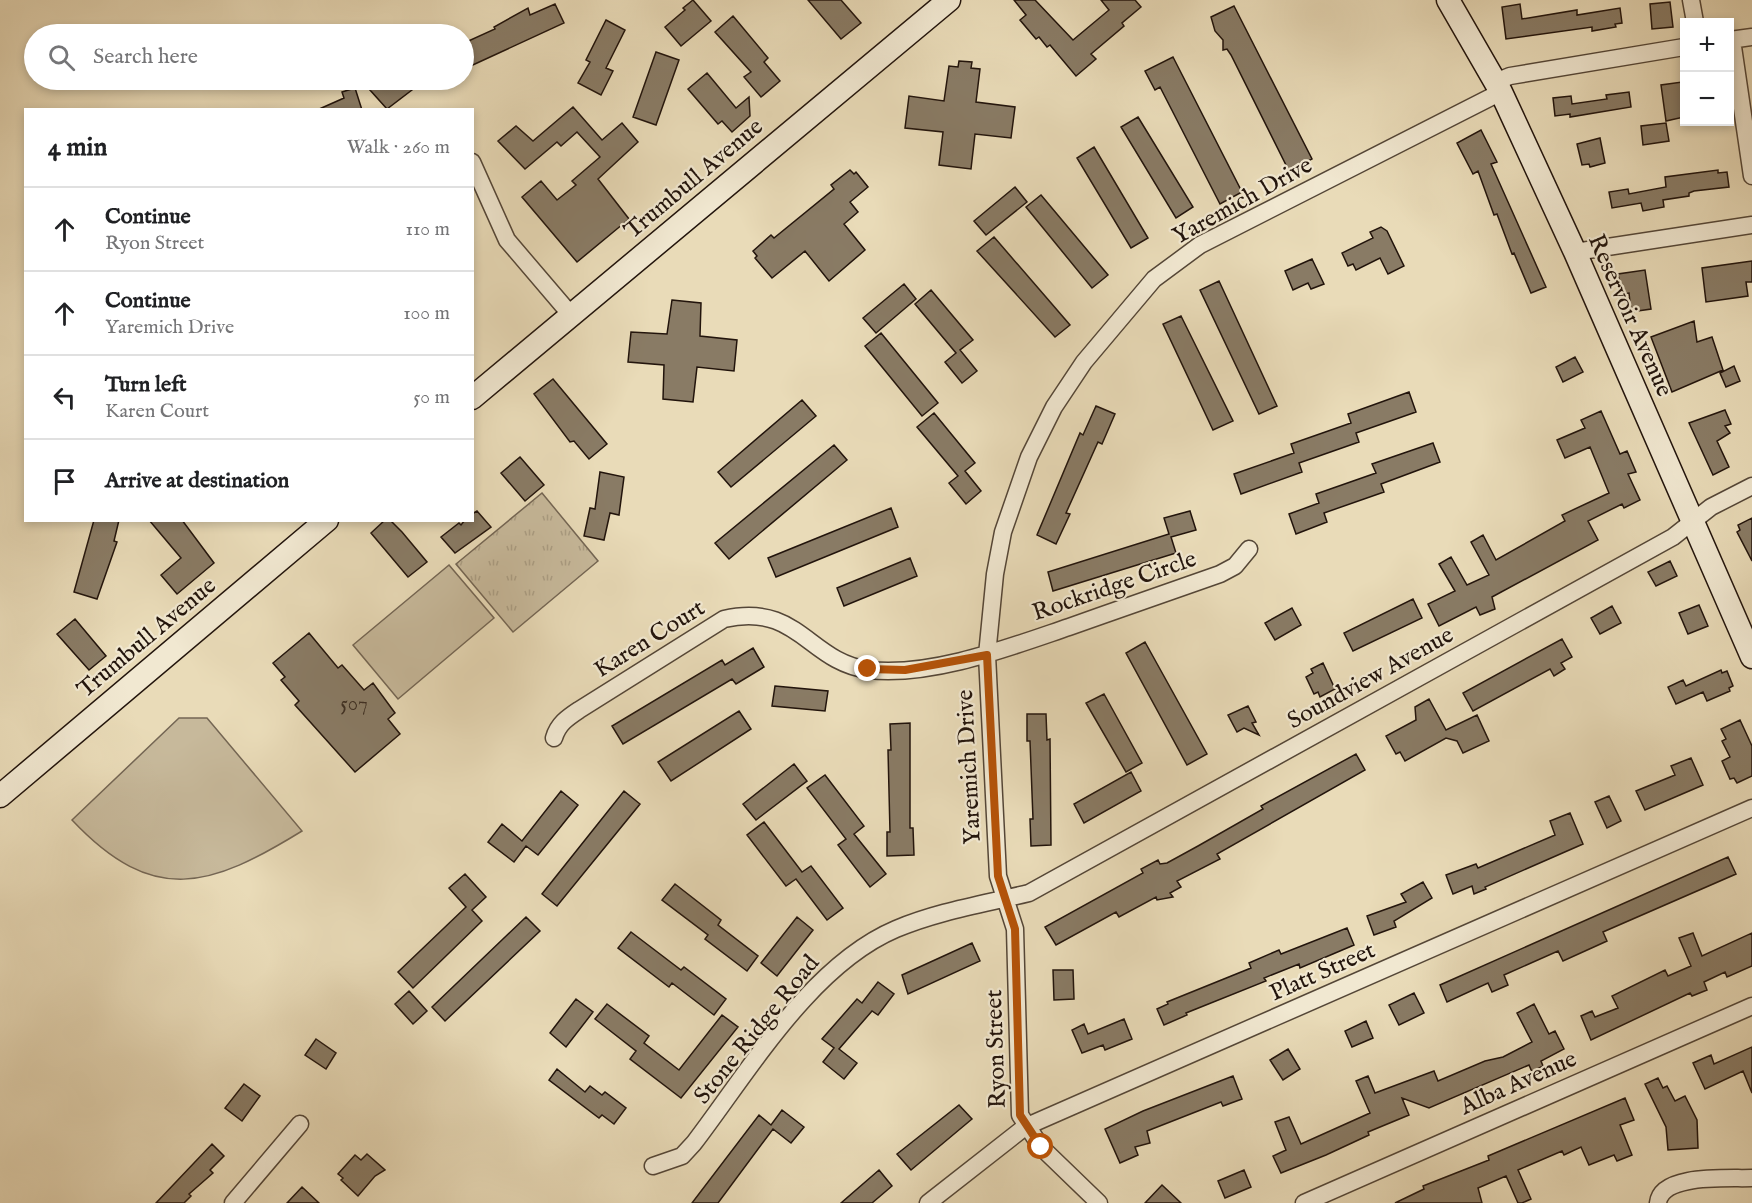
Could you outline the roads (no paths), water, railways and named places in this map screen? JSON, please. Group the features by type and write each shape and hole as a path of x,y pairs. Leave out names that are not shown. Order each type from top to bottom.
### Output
{"street":[{"name":"Trumbull Avenue","path":"474,396 949,0"},
{"name":"Reservoir Avenue","path":"1448,0 1498,87 1575,252 1752,657"},
{"path":"1691,0 1694,18"},
{"path":"1734,40 1752,37"},
{"name":"Yaremich Drive","path":"1006,899 998,876 987,655 994,574 1003,532 1029,457 1054,406 1084,362 1154,279 1200,245 1498,87 1510,76 1680,48"},
{"path":"1734,59 1752,176"},
{"path":"474,166 507,240 571,315"},
{"path":"1575,252 1752,225"},
{"name":"Soundview Avenue","path":"1006,899 1029,893 1673,537 1711,507 1752,486"},
{"name":"Trumbull Avenue","path":"0,796 325,522"},
{"name":"Rockridge Circle","path":"987,655 1220,574 1235,566 1249,549"},
{"name":"Karen Court","path":"554,738 556,729 564,720 579,710 714,624 744,615 760,615 782,622 844,663 868,669 905,670 987,655"},
{"name":"Platt Street","path":"928,1203 1025,1127 1752,808"},
{"name":"Ryon Street","path":"1006,899 1015,929 1020,1115 1025,1127 1041,1147 1099,1203"},
{"name":"Stone Ridge Road","path":"653,1166 682,1155 694,1143 794,1012 823,978 842,962 895,930 932,916 1006,899"},
{"name":"Alba Avenue","path":"1304,1203 1752,1006"},
{"path":"233,1203 300,1124"},
{"path":"1658,1203 1664,1189 1680,1182 1752,1178"}]}
